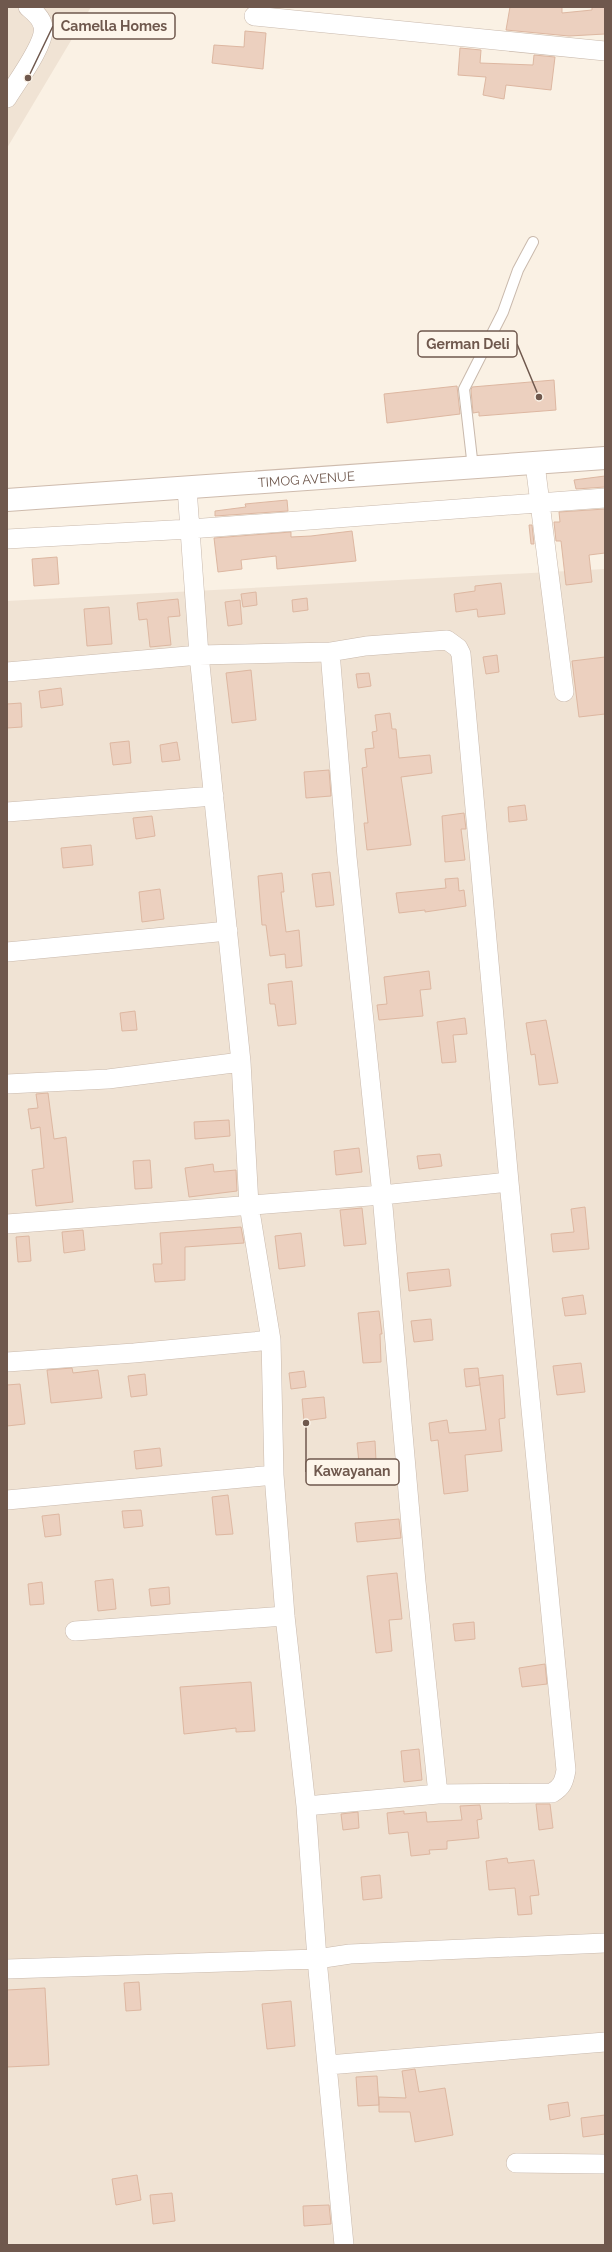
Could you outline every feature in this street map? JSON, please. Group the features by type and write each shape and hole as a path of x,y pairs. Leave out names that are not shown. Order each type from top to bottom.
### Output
{"main road":[{"name":"TIMOG AVENUE","path":"7,500 605,458"}],"street":[{"path":"7,98 39,45 43,34 43,26 38,16 28,7"},
{"path":"254,16 605,51"},
{"path":"535,464 564,692"},
{"path":"187,488 199,655 241,1062 249,1205 270,1340 274,1476 285,1616 306,1806 317,1958 344,2245"},
{"path":"7,539 190,529 605,498"},
{"path":"7,672 199,655 330,652 366,646 447,640 458,648 461,654 509,1182 566,1770 564,1782 552,1793 438,1794 306,1806"},
{"path":"330,652 347,857 382,1195 413,1551 438,1794"},
{"path":"7,812 214,796"},
{"path":"7,952 228,931"},
{"path":"7,1084 108,1079 241,1062"},
{"path":"7,1224 382,1195 509,1182"},
{"path":"7,1362 134,1354 270,1340"},
{"path":"7,1500 274,1476"},
{"path":"75,1631 285,1616"},
{"path":"7,1969 317,1958 350,1954 605,1943"},
{"path":"328,2064 605,2042"},
{"path":"516,2164 605,2164"}],"lane":[{"path":"474,468 464,389 503,312 518,270 534,242"}],"shaded area":[{"path":"7,7 91,7 7,148"},
{"path":"605,569 605,2245 7,2245 7,601"}],"building":[{"path":"510,7 562,7 562,13 592,10 592,7 605,7 605,34 569,36 506,30"},
{"path":"245,31 266,33 263,69 212,63 214,45 244,47"},
{"path":"460,48 481,50 480,63 533,65 534,55 555,57 551,90 506,85 504,99 483,95 486,77 458,75"},
{"path":"554,380 556,410 479,416 479,412 473,413 472,387"},
{"path":"457,386 460,414 387,423 384,394"},
{"path":"605,476 605,487 576,489 574,480"},
{"path":"287,500 288,511 215,516 215,511 246,507 245,504"},
{"path":"605,509 605,553 589,555 592,582 566,585 561,541 556,541 554,522 560,522 559,512"},
{"path":"529,525 532,525 534,544 531,544"},
{"path":"352,531 356,561 277,569 276,556 241,560 242,569 218,572 214,538 291,532 291,537 311,536"},
{"path":"57,557 59,584 34,586 32,559"},
{"path":"501,583 505,614 478,617 477,609 456,612 454,594 475,591 475,586"},
{"path":"256,592 257,605 243,607 241,594"},
{"path":"307,598 308,610 293,612 292,600"},
{"path":"178,599 180,616 168,617 171,645 150,647 147,619 139,620 137,603"},
{"path":"240,600 242,624 228,626 225,602"},
{"path":"109,607 112,644 87,646 84,609"},
{"path":"497,655 499,672 486,674 483,657"},
{"path":"605,657 605,714 579,717 572,661"},
{"path":"251,670 256,720 232,723 226,673"},
{"path":"369,673 371,686 358,688 356,674"},
{"path":"61,688 63,705 41,708 39,691"},
{"path":"21,703 22,727 7,728 7,704"},
{"path":"390,713 392,729 396,729 399,758 430,755 432,773 401,777 411,845 367,850 364,823 368,823 362,768 367,767 365,749 374,748 372,732 377,731 375,715"},
{"path":"129,741 131,763 113,765 110,743"},
{"path":"177,742 180,760 162,762 160,745"},
{"path":"329,770 331,796 306,798 304,772"},
{"path":"525,805 527,820 509,822 508,807"},
{"path":"464,813 466,829 461,829 465,860 445,862 442,816"},
{"path":"152,816 155,836 136,839 133,818"},
{"path":"91,845 93,865 63,868 61,848"},
{"path":"330,872 334,905 316,907 312,874"},
{"path":"282,873 284,892 281,892 286,932 299,930 302,966 286,968 285,954 270,956 266,925 262,925 258,876"},
{"path":"458,878 459,891 464,890 466,906 425,912 425,910 399,913 396,893 446,888 445,879"},
{"path":"160,889 164,919 142,922 139,892"},
{"path":"429,971 431,989 420,990 423,1016 379,1020 377,1005 387,1004 384,977"},
{"path":"292,981 296,1024 278,1026 275,1004 270,1004 268,984"},
{"path":"135,1011 137,1030 122,1031 120,1013"},
{"path":"465,1018 467,1034 453,1035 456,1062 442,1063 437,1022"},
{"path":"546,1020 558,1083 539,1085 535,1054 531,1055 526,1023"},
{"path":"48,1093 54,1139 66,1137 73,1202 36,1206 32,1170 44,1168 40,1127 31,1129 28,1109 38,1108 36,1094"},
{"path":"229,1120 230,1136 195,1139 194,1122"},
{"path":"359,1148 362,1172 336,1175 334,1151"},
{"path":"440,1154 442,1166 419,1169 417,1156"},
{"path":"150,1160 152,1188 135,1189 133,1161"},
{"path":"213,1164 214,1172 236,1170 237,1191 189,1197 185,1168"},
{"path":"585,1207 589,1249 553,1252 551,1234 574,1232 571,1209"},
{"path":"362,1208 366,1244 344,1246 340,1210"},
{"path":"241,1227 244,1243 185,1247 185,1280 155,1282 153,1264 162,1264 160,1233"},
{"path":"83,1230 85,1250 64,1253 62,1232"},
{"path":"301,1233 305,1266 279,1269 275,1236"},
{"path":"29,1236 31,1261 18,1262 16,1237"},
{"path":"449,1269 451,1286 409,1291 407,1273"},
{"path":"583,1295 586,1314 565,1316 562,1298"},
{"path":"379,1311 382,1334 380,1334 381,1362 363,1363 358,1313"},
{"path":"431,1319 433,1340 414,1342 411,1321"},
{"path":"581,1363 585,1392 557,1395 553,1366"},
{"path":"72,1368 73,1373 98,1370 102,1398 51,1403 47,1370"},
{"path":"478,1368 480,1385 466,1387 464,1369"},
{"path":"304,1371 306,1387 291,1389 289,1373"},
{"path":"145,1374 147,1395 131,1397 128,1376"},
{"path":"503,1375 505,1418 499,1419 502,1451 465,1455 468,1491 444,1494 438,1440 431,1441 429,1423 447,1420 449,1433 486,1430 479,1378"},
{"path":"20,1384 25,1424 7,1426 7,1385"},
{"path":"324,1397 326,1418 304,1421 302,1399"},
{"path":"375,1441 376,1461 359,1463 357,1443"},
{"path":"160,1448 162,1466 136,1469 134,1451"},
{"path":"228,1495 233,1534 216,1535 212,1497"},
{"path":"141,1510 143,1526 124,1528 122,1511"},
{"path":"59,1514 61,1535 45,1537 42,1516"},
{"path":"399,1519 401,1538 357,1542 355,1523"},
{"path":"397,1573 402,1619 389,1620 392,1651 376,1653 367,1576"},
{"path":"113,1579 116,1609 98,1611 95,1581"},
{"path":"42,1582 44,1604 30,1605 28,1584"},
{"path":"169,1587 170,1604 151,1606 149,1589"},
{"path":"474,1622 475,1639 455,1641 453,1624"},
{"path":"545,1664 547,1684 522,1687 519,1668"},
{"path":"251,1682 255,1731 236,1732 236,1728 184,1734 180,1687"},
{"path":"419,1749 422,1780 404,1782 401,1751"},
{"path":"536,1804 550,1804 553,1828 539,1830"},
{"path":"480,1805 482,1819 477,1820 479,1838 447,1841 447,1849 429,1850 430,1854 411,1856 408,1832 389,1834 387,1813 404,1811 404,1814 426,1812 427,1822 462,1820 460,1806"},
{"path":"358,1812 359,1828 343,1830 341,1814"},
{"path":"507,1858 508,1863 534,1860 539,1895 530,1896 532,1914 518,1915 515,1888 489,1890 486,1861"},
{"path":"380,1875 382,1898 363,1900 361,1877"},
{"path":"139,1982 141,2010 126,2011 124,1983"},
{"path":"45,1988 49,2065 7,2067 7,1990"},
{"path":"291,2001 295,2046 267,2049 262,2004"},
{"path":"415,2069 419,2092 445,2088 453,2135 415,2142 410,2112 379,2112 379,2097 406,2098 402,2071"},
{"path":"377,2076 379,2105 358,2106 356,2077"},
{"path":"568,2102 570,2116 550,2120 548,2105"},
{"path":"605,2115 605,2134 583,2137 581,2118"},
{"path":"137,2175 141,2200 116,2205 112,2179"},
{"path":"172,2193 175,2221 153,2224 150,2195"},
{"path":"329,2205 331,2224 304,2226 303,2206"}],"place":[{"name":"Camella Homes","path":"28,78"},
{"name":"German Deli","path":"539,397"},
{"name":"Kawayanan","path":"306,1423"}]}
